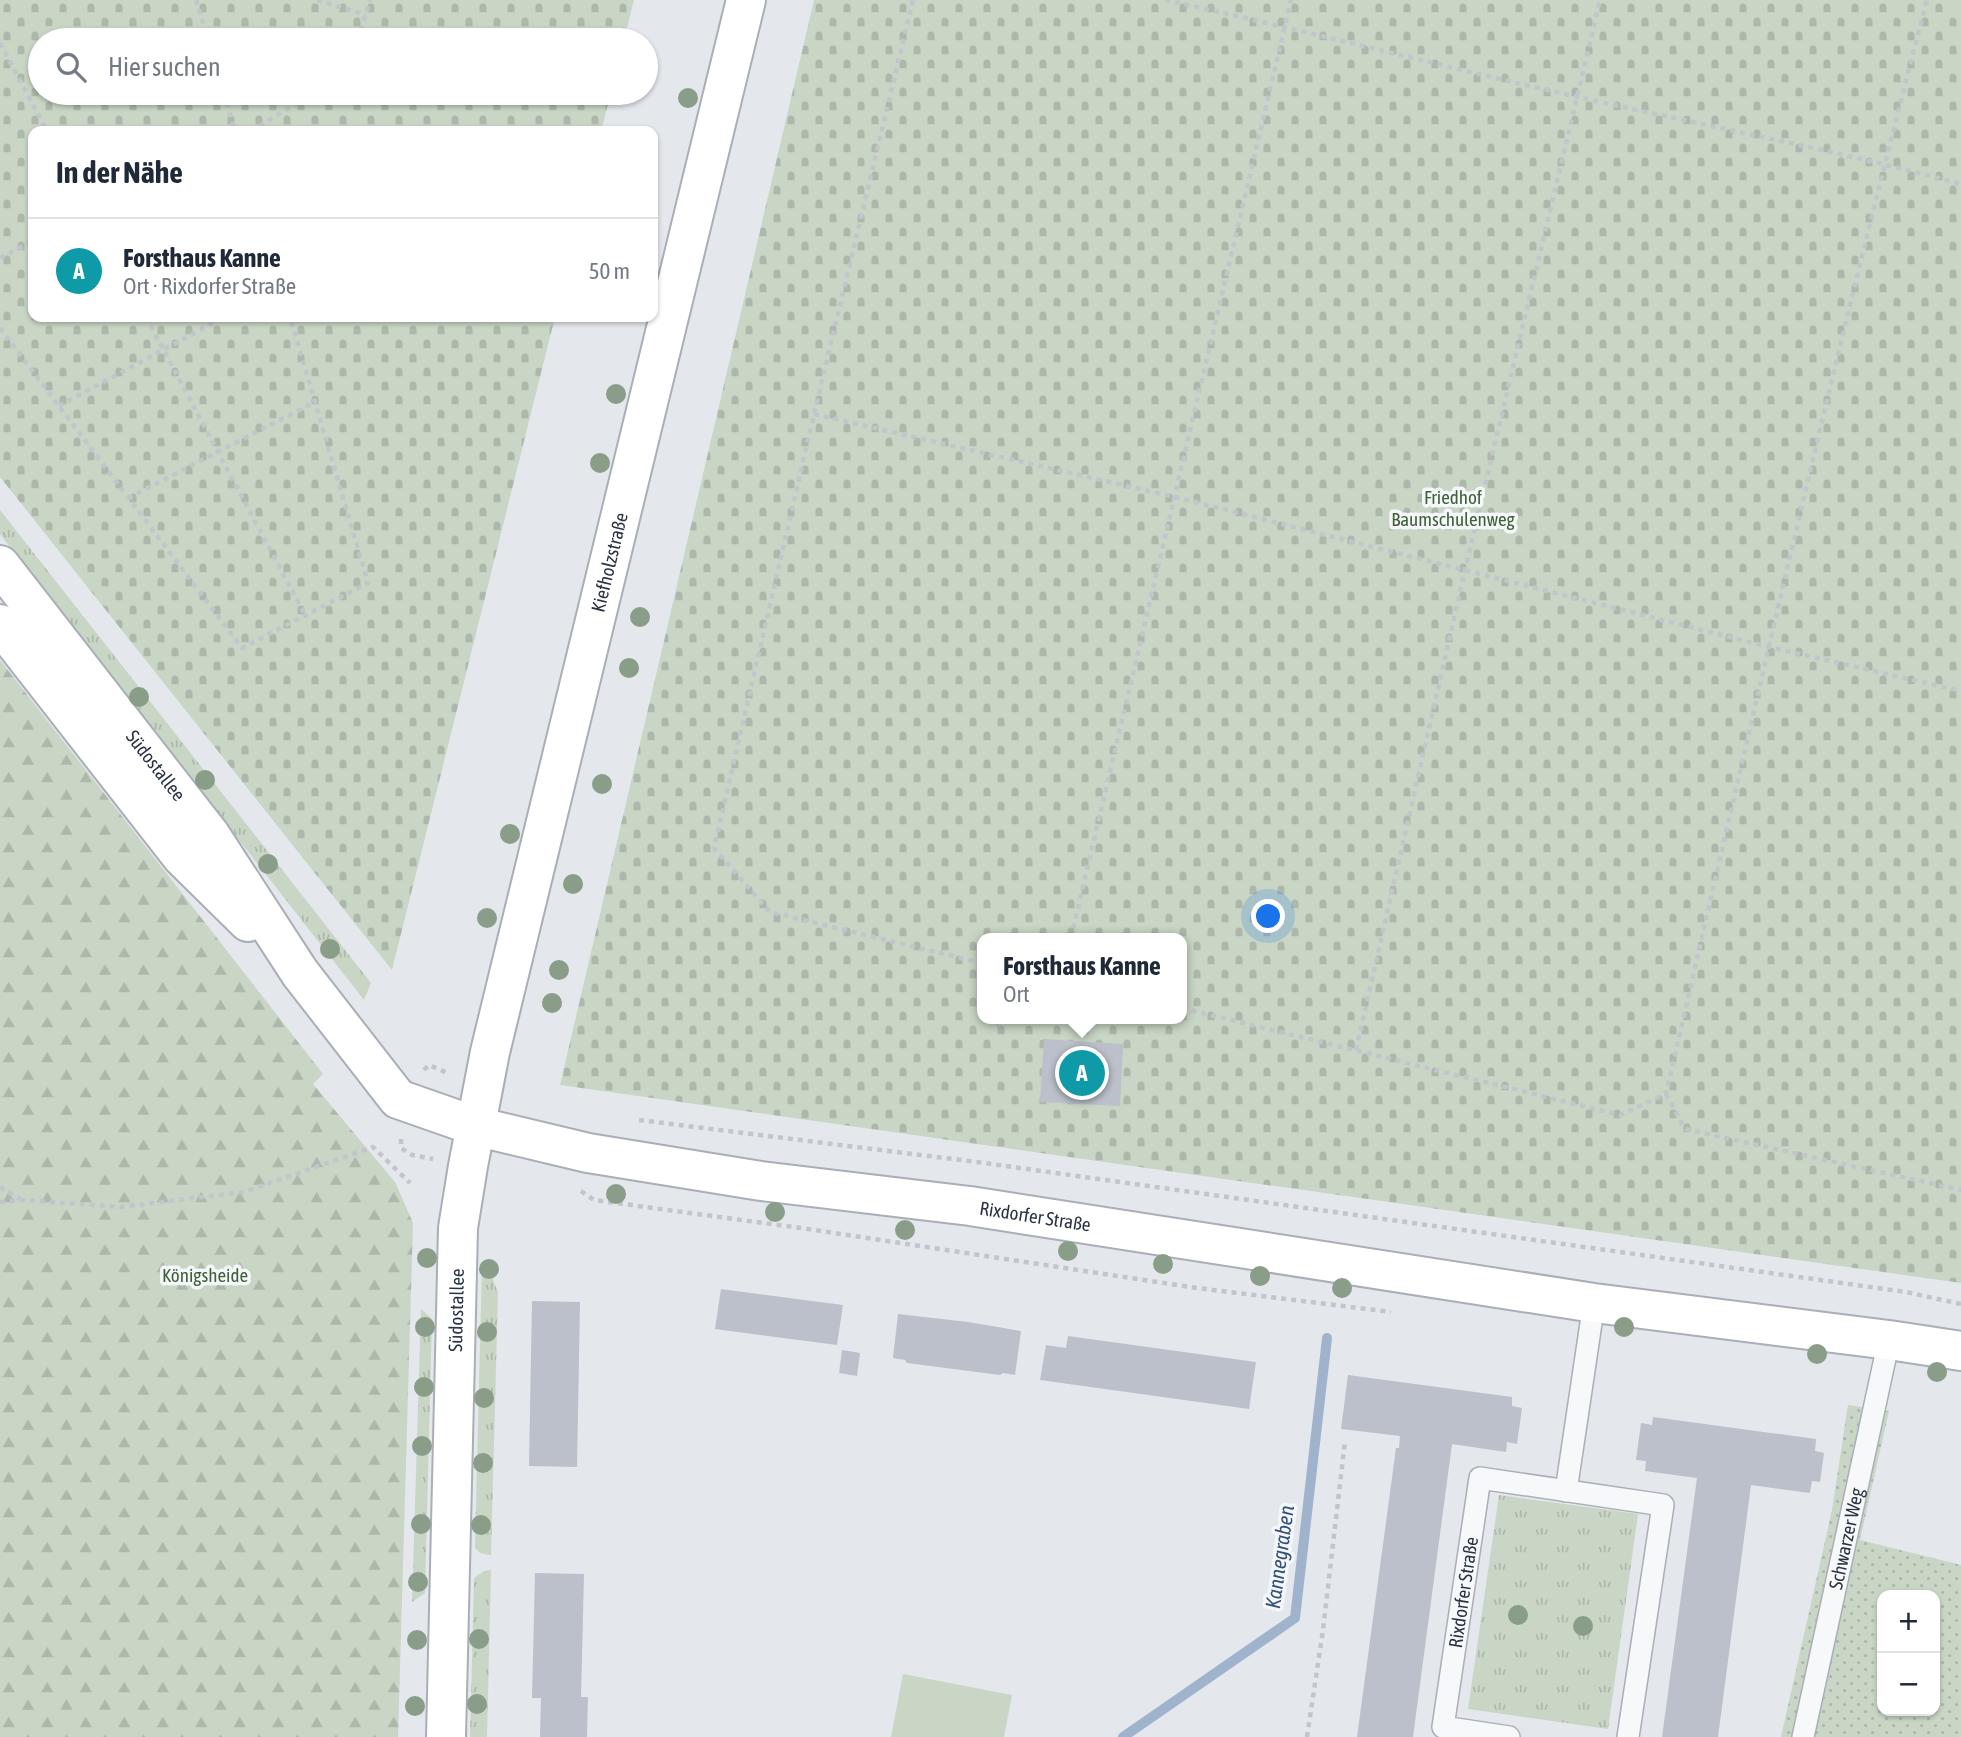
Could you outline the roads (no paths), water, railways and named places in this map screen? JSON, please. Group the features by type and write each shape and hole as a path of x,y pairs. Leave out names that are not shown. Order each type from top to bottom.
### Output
{"main road":[{"name":"Kiefholzstraße","path":"475,1126 490,1052 746,0"},
{"name":"Südostallee","path":"0,565 211,836 300,973 398,1099 475,1126 458,1228 446,1737"},
{"name":"Südostallee","path":"0,624 182,857 300,973"},
{"name":"Rixdorfer Straße","path":"475,1126 588,1153 761,1181 971,1206 1594,1303 1961,1351"}],"lane":[{"path":"1566,1491 1594,1303"},
{"name":"Schwarzer Weg","path":"1802,1737 1889,1340"},
{"name":"Rixdorfer Straße","path":"1509,1737 1443,1727 1480,1478 1663,1505 1628,1737"}],"waterway":[{"name":"Kannegraben","path":"1123,1737 1295,1618 1327,1338"}],"place":[{"name":"Forsthaus Kanne","path":"1082,1073"}],"park label":[{"name":"Friedhof Baumschulenweg","path":"1453,508"},
{"name":"Königsheide","path":"205,1275"}]}
